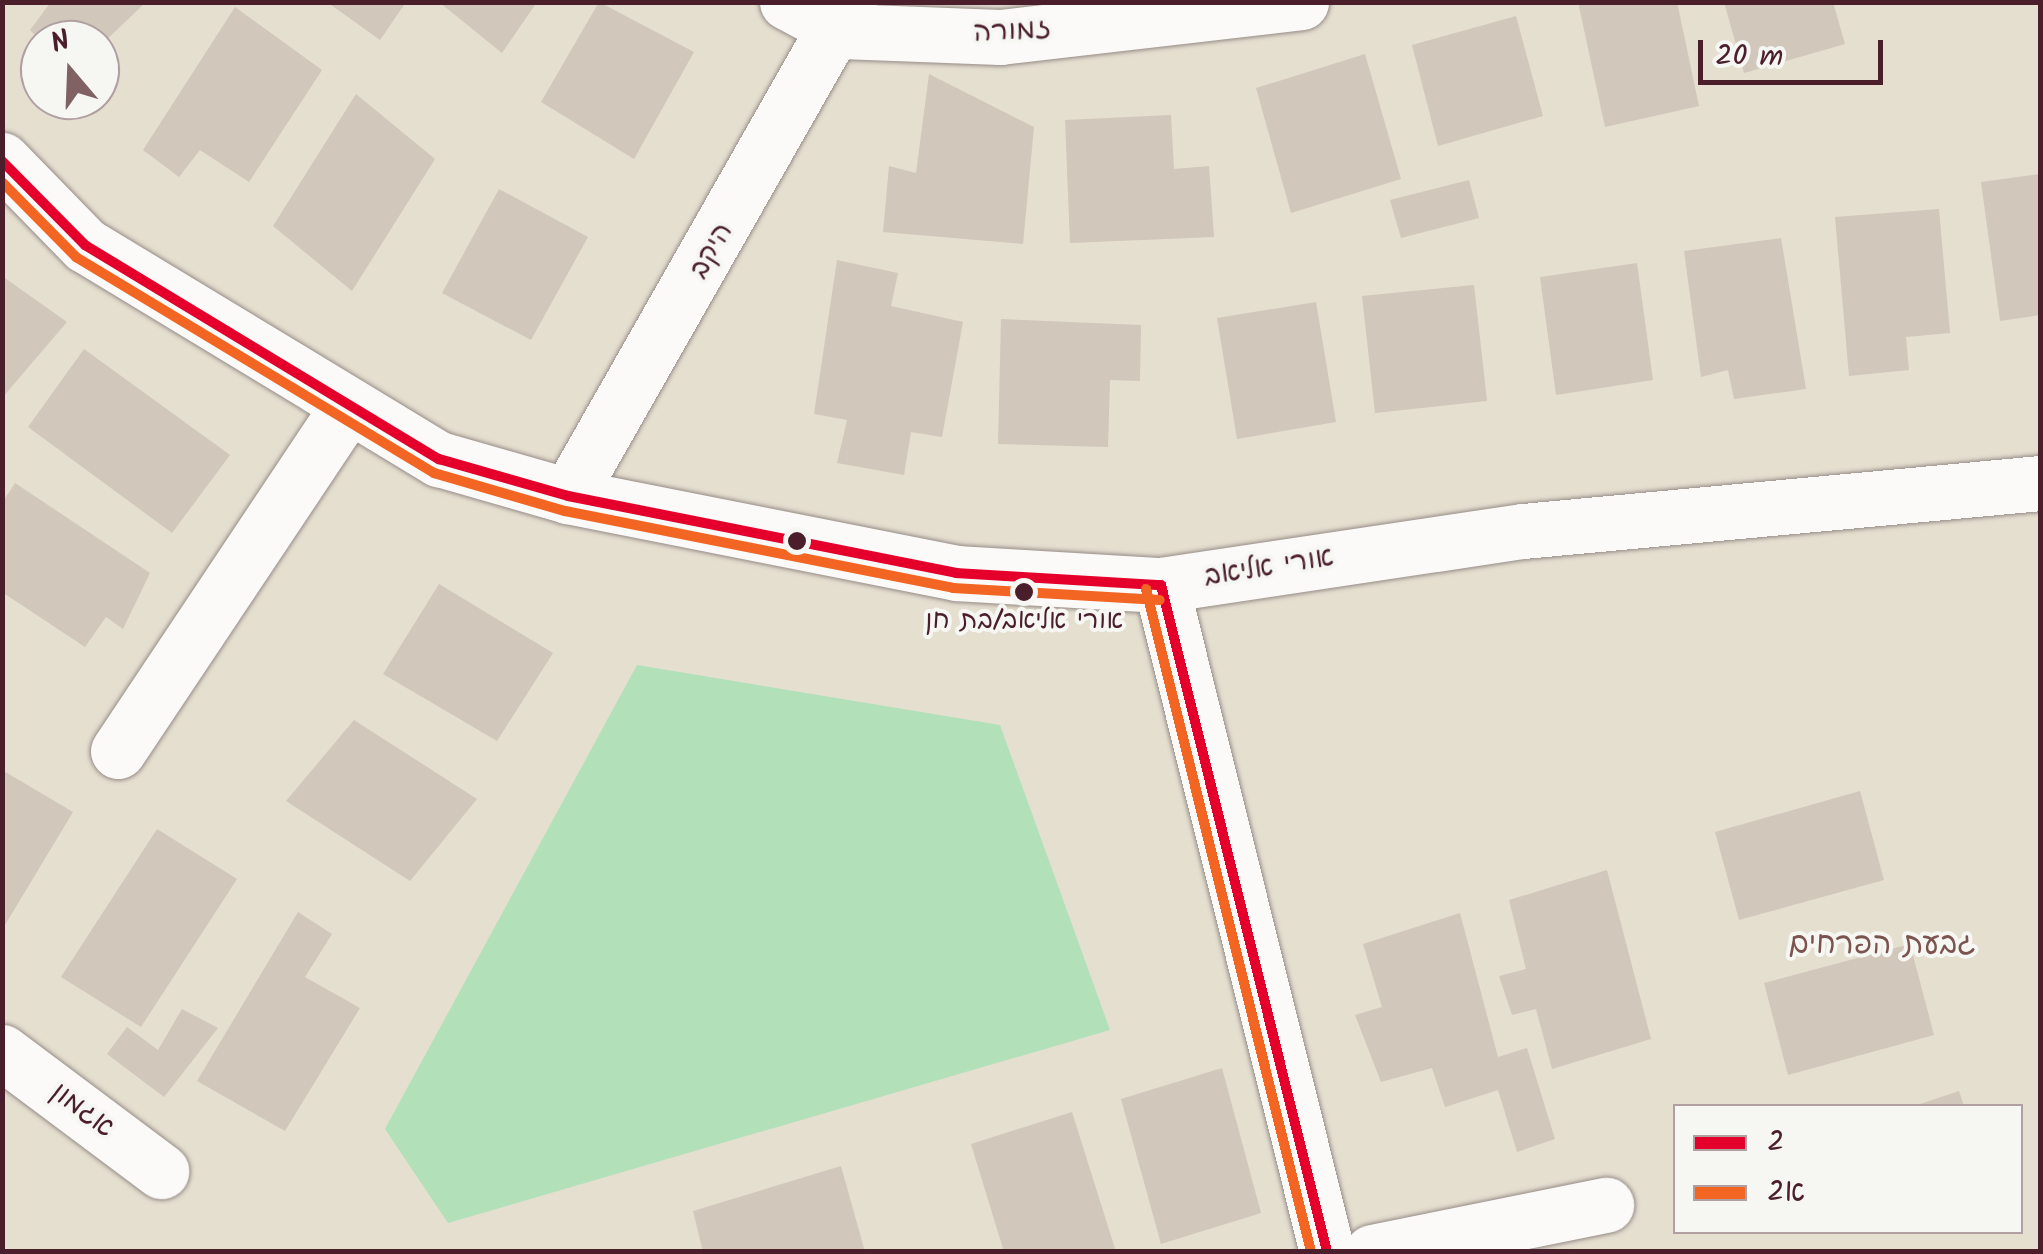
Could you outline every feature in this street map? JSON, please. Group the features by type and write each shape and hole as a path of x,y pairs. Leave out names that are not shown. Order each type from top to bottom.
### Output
{"street":[{"path":"788,2 845,17"},
{"name":"זמורה","path":"845,17 1000,37 1302,2"},
{"name":"היקב","path":"568,496 845,17"},
{"name":"אורי אליאב","path":"2,160 85,245 344,410 439,459 568,496 956,574 1161,584 1523,530 2040,483"},
{"path":"118,751 344,410"},
{"path":"1161,584 1327,1252"},
{"name":"אגמון","path":"2,1052 160,1170"},
{"path":"1372,1252 1606,1205"}],"green space":[{"path":"637,665 1000,725 1110,1030 448,1223 385,1129"}],"building":[{"path":"51,2 146,2 120,27 120,20 38,20"},
{"path":"327,2 400,2 404,5 380,40"},
{"path":"439,2 537,2 502,53"},
{"path":"599,2 694,52 634,159 541,102"},
{"path":"1578,2 1677,2 1699,106 1605,127"},
{"path":"1724,2 1833,2 1845,44 1744,73"},
{"path":"235,7 322,70 249,182 200,150 179,177 143,150"},
{"path":"1516,16 1543,116 1438,146 1412,45"},
{"path":"1365,54 1401,179 1291,213 1256,88"},
{"path":"929,74 1034,127 1023,244 883,232 889,166 916,173"},
{"path":"356,94 435,159 352,291 273,226"},
{"path":"1171,115 1174,169 1209,166 1214,237 1070,243 1065,120"},
{"path":"2040,174 2040,315 2000,321 1981,182"},
{"path":"1469,180 1479,218 1401,238 1390,200"},
{"path":"499,189 588,237 531,340 442,293"},
{"path":"1939,209 1950,333 1906,337 1909,370 1849,376 1835,217"},
{"path":"1781,238 1806,389 1734,399 1728,370 1701,377 1684,251"},
{"path":"837,260 898,273 891,306 963,322 942,437 911,432 904,475 837,463 847,420 814,414"},
{"path":"1637,263 1653,380 1556,395 1540,277"},
{"path":"2,276 67,322 2,398"},
{"path":"1474,285 1487,401 1375,413 1362,296"},
{"path":"1316,302 1336,422 1237,439 1217,318"},
{"path":"1001,319 1141,325 1140,381 1110,380 1108,447 998,444"},
{"path":"84,349 230,455 172,533 28,427"},
{"path":"15,483 150,573 123,629 106,617 85,647 2,592 2,503"},
{"path":"439,584 553,653 497,741 383,674"},
{"path":"354,720 477,799 410,881 286,801"},
{"path":"2,770 73,812 2,930"},
{"path":"1860,791 1884,880 1739,920 1715,832"},
{"path":"157,829 237,879 141,1027 61,977"},
{"path":"1607,870 1651,1039 1552,1069 1536,1009 1512,1015 1499,976 1526,969 1509,900"},
{"path":"298,912 332,934 305,977 360,1008 285,1131 197,1081"},
{"path":"1460,913 1498,1057 1527,1048 1555,1139 1517,1152 1498,1090 1445,1107 1432,1068 1381,1082 1355,1015 1382,1007 1363,944"},
{"path":"1910,944 1934,1035 1788,1075 1764,983"},
{"path":"182,1009 218,1028 164,1097 107,1054 127,1027 158,1050"},
{"path":"1222,1068 1261,1213 1161,1244 1121,1099"},
{"path":"1959,1091 1963,1104 1920,1104"},
{"path":"1072,1112 1116,1252 1004,1252 971,1144"},
{"path":"841,1166 865,1252 703,1252 693,1211"}],"transit line":[{"name":"2","path":"2,161 85,245 439,459 568,496 956,573 1161,585"},
{"name":"2א","path":"2,182 76,257 434,473 565,511 953,588 1160,600"},
{"name":"2","path":"1161,585 1327,1252"},
{"name":"2א","path":"1146,589 1311,1252"}],"place":[{"name":"אורי אליאב/בת חן","path":"1024,592"}],"district":[{"name":"גבעת הפרחים","path":"1882,945"}]}
